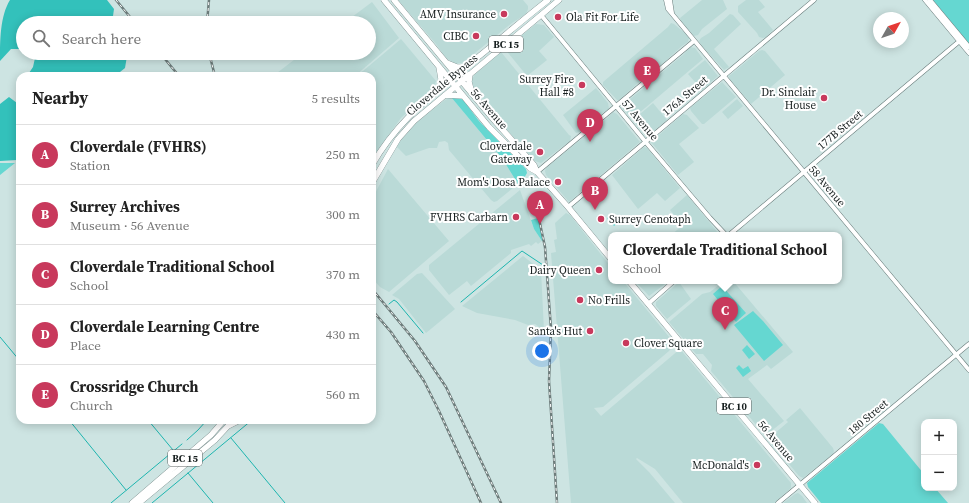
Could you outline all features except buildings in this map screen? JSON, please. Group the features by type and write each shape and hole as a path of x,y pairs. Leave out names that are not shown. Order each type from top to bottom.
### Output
{"highway":[{"name":"56 Avenue","path":"384,0 498,136 530,168 537,172"},
{"name":"56 Avenue","path":"394,0 461,81 534,165 537,172 608,255"},
{"name":"Cloverdale Bypass","path":"376,158 397,128 406,118 440,88 548,0"},
{"name":"Cloverdale Bypass","path":"376,176 390,152 407,128 455,86 559,0"},
{"path":"446,63 457,67 467,67"},
{"path":"439,67 441,79 440,88"},
{"path":"470,74 473,95"},
{"path":"445,95 463,96"},
{"name":"56 Avenue","path":"631,284 815,503"},
{"name":"BC 15","path":"132,503 210,435 220,424"},
{"path":"228,426 232,424"},
{"name":"BC 15","path":"140,503 215,440 228,426"}],"street":[{"name":"58 Avenue","path":"666,0 668,9 694,41 969,370"},
{"name":"58 Avenue","path":"670,0 672,13"},
{"name":"176A Street","path":"568,207 814,0"},
{"path":"929,1 961,40 969,53"},
{"path":"929,1 961,40 969,47"},
{"name":"57 Avenue","path":"541,15 710,218 725,232"},
{"name":"177B Street","path":"732,232 961,40"},
{"path":"537,172 694,41"},
{"path":"648,304 671,284"},
{"name":"180 Street","path":"778,503 969,344"}],"shaded area":[{"path":"10,0 107,0 114,9 113,16 16,16 16,49 11,49 0,61 2,21"},
{"path":"398,0 523,0 528,6 528,9 526,14 512,23 465,61 455,64 446,58 436,44"},
{"path":"702,0 723,0 727,9 702,29 698,35 694,36 680,18"},
{"path":"746,0 759,0 765,7 758,12 773,30 766,37 759,37 738,12 738,6"},
{"path":"933,0 969,0 969,44"},
{"path":"372,2 399,38 376,58 376,16 353,16"},
{"path":"730,14 733,15 741,24 714,49 729,67 724,70 699,41"},
{"path":"671,23 686,34 689,38 688,42 650,75 646,76 619,100 617,100 603,85 603,82"},
{"path":"536,24 544,25 554,37 539,51 547,60 527,76 505,49"},
{"path":"401,39 436,81 434,88 401,118 376,152 376,72 362,72"},
{"path":"690,47 695,48 703,59 632,119 623,110 623,105 654,79 655,76 660,74 684,54"},
{"path":"762,50 765,51 785,75 751,104 730,80 729,76"},
{"path":"501,52 571,136 570,142 541,163 535,161 506,129 472,85 472,79 475,74"},
{"path":"35,60 126,60 125,68 120,72 30,72 33,67"},
{"path":"294,60 374,60 360,72 278,72"},
{"path":"705,60 718,76 702,90 688,74"},
{"path":"722,82 736,97 704,124 702,124 690,108"},
{"path":"596,88 608,103 609,109 580,132 576,133 563,115"},
{"path":"9,97 16,102 16,160 0,161 0,104"},
{"path":"451,97 502,158 518,184 497,201 494,202 491,200 449,150 448,143 445,141 439,142 437,148 429,148 406,156 396,146 418,121"},
{"path":"451,97 460,98 464,101 479,121 526,169 527,173 523,180 518,184 502,158"},
{"path":"737,99 743,106 728,119 722,112"},
{"path":"653,103 667,120 648,136 646,136 633,120"},
{"path":"613,112 617,114 640,142 569,202 546,175 546,168"},
{"path":"683,114 687,115 699,128 679,144 694,162 678,175 651,142"},
{"path":"644,147 647,148 680,188 665,201 657,193 638,209 612,175"},
{"path":"0,163 15,163 0,175"},
{"path":"388,169 449,241 389,292 380,287 376,282 376,192"},
{"path":"520,190 534,229 542,241 538,244 536,242 531,246 529,244 511,250 511,253 471,286 467,281 449,295 429,270 429,265"},
{"path":"687,195 718,232 675,232 683,225 670,210"},
{"path":"566,213 570,215 608,263 608,284 625,284 670,338 672,343 672,347 669,351 603,407 594,408 601,416 680,349 791,483 791,488 774,503 683,503 655,469 637,458 636,459 675,503 571,503 551,253 556,252 554,240 557,239 555,223"},
{"path":"613,213 620,221 614,226 607,218"},
{"path":"538,218 543,241 534,229 531,220"},
{"path":"523,256 541,270 544,331 540,331 539,327 535,324 528,325 515,320 477,313 462,306"},
{"path":"422,273 455,309 426,333 399,299 392,295 417,274"},
{"path":"638,284 665,284 649,296"},
{"path":"677,284 680,284 691,299 667,319 656,306 656,302"},
{"path":"720,284 736,284 793,352 771,369 767,365 748,379 784,421 766,435 711,371 712,365 703,354 696,354 669,322 702,294 710,292"},
{"path":"722,286 746,313 736,322 713,294"},
{"path":"753,311 783,345 764,361 734,325"},
{"path":"747,345 755,354 749,359 742,350"},
{"path":"739,365 743,369 748,366 751,371 743,377 736,368"},
{"path":"800,408 834,451 833,454 803,478 799,476 770,441 774,434 788,422 786,420"},
{"path":"879,423 883,424 921,470 921,491 938,491 948,503 821,503 808,487 807,483"},
{"path":"798,493 807,503 783,503 795,494"}],"waterway":[{"path":"461,302 522,251 543,265"},
{"path":"389,304 394,300 397,302 423,333"},
{"path":"0,337 16,356"},
{"path":"72,424 126,490"},
{"path":"151,424 173,450"},
{"path":"187,440 203,424"},
{"path":"152,503 247,424"},
{"path":"231,438 285,503"},
{"path":"111,503 182,444"},
{"path":"188,473 213,503"}],"railway":[{"path":"116,0 129,16"},
{"path":"208,16 209,0"},
{"path":"166,60 176,72"},
{"path":"211,60 214,72"},
{"path":"539,219 545,247 551,329 549,381 557,503"},
{"path":"376,294 415,341 446,387 501,503"},
{"path":"376,315 391,332 424,381 481,503"}],"place":[{"name":"AMV Insurance","path":"504,14"},
{"name":"Ola Fit For Life","path":"558,17"},
{"name":"CIBC","path":"476,36"},
{"name":"Surrey Fire Hall #8","path":"582,85"},
{"name":"Crossridge Church","path":"647,90"},
{"name":"Dr. Sinclair House","path":"824,98"},
{"name":"Cloverdale Learning Centre","path":"590,142"},
{"name":"Cloverdale Gateway","path":"540,152"},
{"name":"Mom's Dosa Palace","path":"558,182"},
{"name":"Surrey Archives","path":"595,210"},
{"name":"FVHRS Carbarn","path":"516,217"},
{"name":"Surrey Cenotaph","path":"601,219"},
{"name":"Cloverdale (FVHRS)","path":"540,224"},
{"name":"Dairy Queen","path":"599,270"},
{"name":"No Frills","path":"580,300"},
{"name":"Cloverdale Traditional School","path":"725,330"},
{"name":"Santa's Hut","path":"590,331"},
{"name":"Clover Square","path":"626,343"},
{"name":"McDonald's","path":"757,465"}]}
